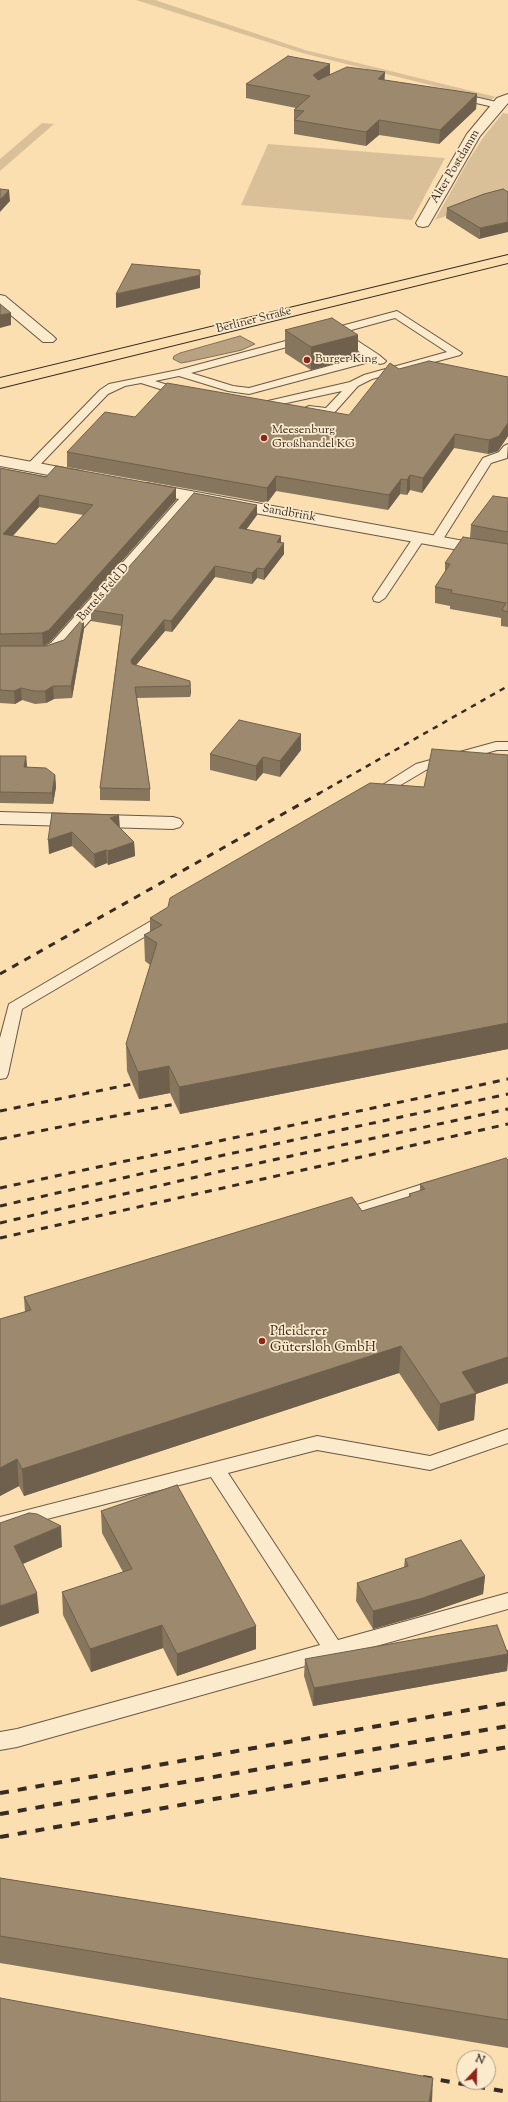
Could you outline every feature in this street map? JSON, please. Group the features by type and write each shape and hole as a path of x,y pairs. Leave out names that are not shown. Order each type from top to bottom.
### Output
{"main road":[{"name":"Berliner Straße","path":"0,368 508,248"},
{"name":"Berliner Straße","path":"0,383 508,259"}],"street":[{"name":"Alter Postdamm","path":"423,222 474,134 503,102"},
{"path":"0,299 48,339"},
{"path":"0,461 99,479"},
{"name":"Sandbrink","path":"130,485 508,554"},
{"name":"Bartels Feld D","path":"0,652 46,652 57,647 190,496"},
{"path":"0,818 173,823"}],"lane":[{"path":"446,93 503,102"},
{"path":"31,467 104,392 113,386 179,373 397,314 456,353 368,377 354,384 278,403 250,407"},
{"path":"335,330 394,370"},
{"path":"179,373 241,390 259,390 375,357"},
{"path":"159,378 222,396 243,399 273,396 287,382"},
{"path":"142,380 196,397"},
{"path":"278,403 329,412 354,384"},
{"path":"379,598 428,539 487,461 503,455 508,448"},
{"path":"360,803 422,767 496,746 508,746"},
{"path":"0,1074 15,1007 178,911"},
{"path":"328,1220 443,1184"},
{"path":"0,1524 317,1443 430,1463 508,1436"},
{"path":"216,1469 334,1650"},
{"path":"0,1741 17,1738 508,1601"}],"shaded area":[{"path":"136,0 155,0 305,50 496,97 490,100 302,53"},
{"path":"503,113 508,114 508,193 435,220 468,161 485,135"},
{"path":"42,123 54,124 0,171 0,159"},
{"path":"268,144 445,158 412,220 241,205"},
{"path":"240,336 255,344 242,350 187,362 181,363 173,359 174,356 180,353"}],"building":[{"path":"288,56 330,64 313,75 318,80 347,67 385,72 378,79 477,94 440,130 379,120 366,132 294,120 304,111 294,110 310,96 246,84"},
{"path":"0,189 9,190 0,200"},
{"path":"503,189 508,192 508,222 480,228 447,208 484,194"},
{"path":"132,264 200,270 200,275 116,294"},
{"path":"0,304 11,313 0,315"},
{"path":"332,318 358,335 311,347 285,330"},
{"name":"Meesenburg Großhandel KG","path":"429,361 508,377 508,423 499,436 489,440 455,434 423,478 410,475 407,480 401,479 389,495 276,476 267,488 67,452 105,412 135,417 167,383 349,415 390,363 399,369"},
{"path":"56,466 176,488 49,630 42,633 0,634 0,468 46,477","holes":["39,495 93,505 56,544 3,534"]},
{"path":"194,493 257,505 239,528 281,536 277,542 284,543 264,569 257,568 252,573 215,566 171,621 164,620 131,660 132,664 190,681 190,686 135,687 150,789 100,788 123,615 91,610"},
{"path":"493,496 508,498 508,532 471,525"},
{"path":"463,537 508,544 508,612 502,610 506,603 451,593 452,590 435,587 450,564 445,563"},
{"path":"84,617 71,686 53,686 45,691 34,691 21,688 14,691 0,690 0,646 46,646 64,640"},
{"path":"239,720 301,734 280,761 263,757 256,766 210,754"},
{"path":"432,749 508,755 508,1023 179,1087 169,1066 138,1072 126,1044 157,943 144,935 162,925 150,918 168,907 170,898 370,783 424,787"},
{"path":"0,756 26,756 24,767 46,768 55,775 52,793 0,792"},
{"path":"52,813 119,815 110,818 134,842 94,854 72,832 48,840"},
{"name":"Pfleiderer Gütersloh GmbH","path":"506,1158 508,1160 508,1357 462,1372 476,1393 440,1404 401,1346 22,1469 17,1459 0,1468 0,1319 31,1310 24,1297 352,1197 362,1211 411,1196 409,1194 425,1189 420,1184"},
{"path":"177,1485 256,1626 177,1654 162,1625 90,1649 62,1592 132,1569 101,1511"},
{"path":"29,1513 37,1514 61,1526 14,1546 37,1593 0,1606 0,1523"},
{"path":"461,1540 485,1576 423,1598 373,1611 357,1583 408,1566 405,1559"},
{"path":"497,1625 508,1654 314,1688 305,1659"},
{"path":"0,1878 508,1959 508,2020 0,1936"},
{"path":"0,1998 433,2078 429,2102 0,2102"}],"railway":[{"path":"318,794 508,686"},
{"path":"0,974 320,793"},
{"path":"0,1188 508,1079"},
{"path":"0,1111 132,1084"},
{"path":"0,1206 215,1157 508,1094"},
{"path":"0,1139 175,1104"},
{"path":"0,1223 222,1171 508,1109"},
{"path":"0,1238 508,1124"},
{"path":"0,1793 508,1703"},
{"path":"0,1814 508,1726"},
{"path":"0,1837 508,1747"},
{"path":"423,2077 508,2092"}],"place":[{"name":"Burger King","path":"307,360"},
{"name":"Meesenburg Großhandel KG","path":"264,438"},
{"name":"Pfleiderer Gütersloh GmbH","path":"262,1341"}]}
